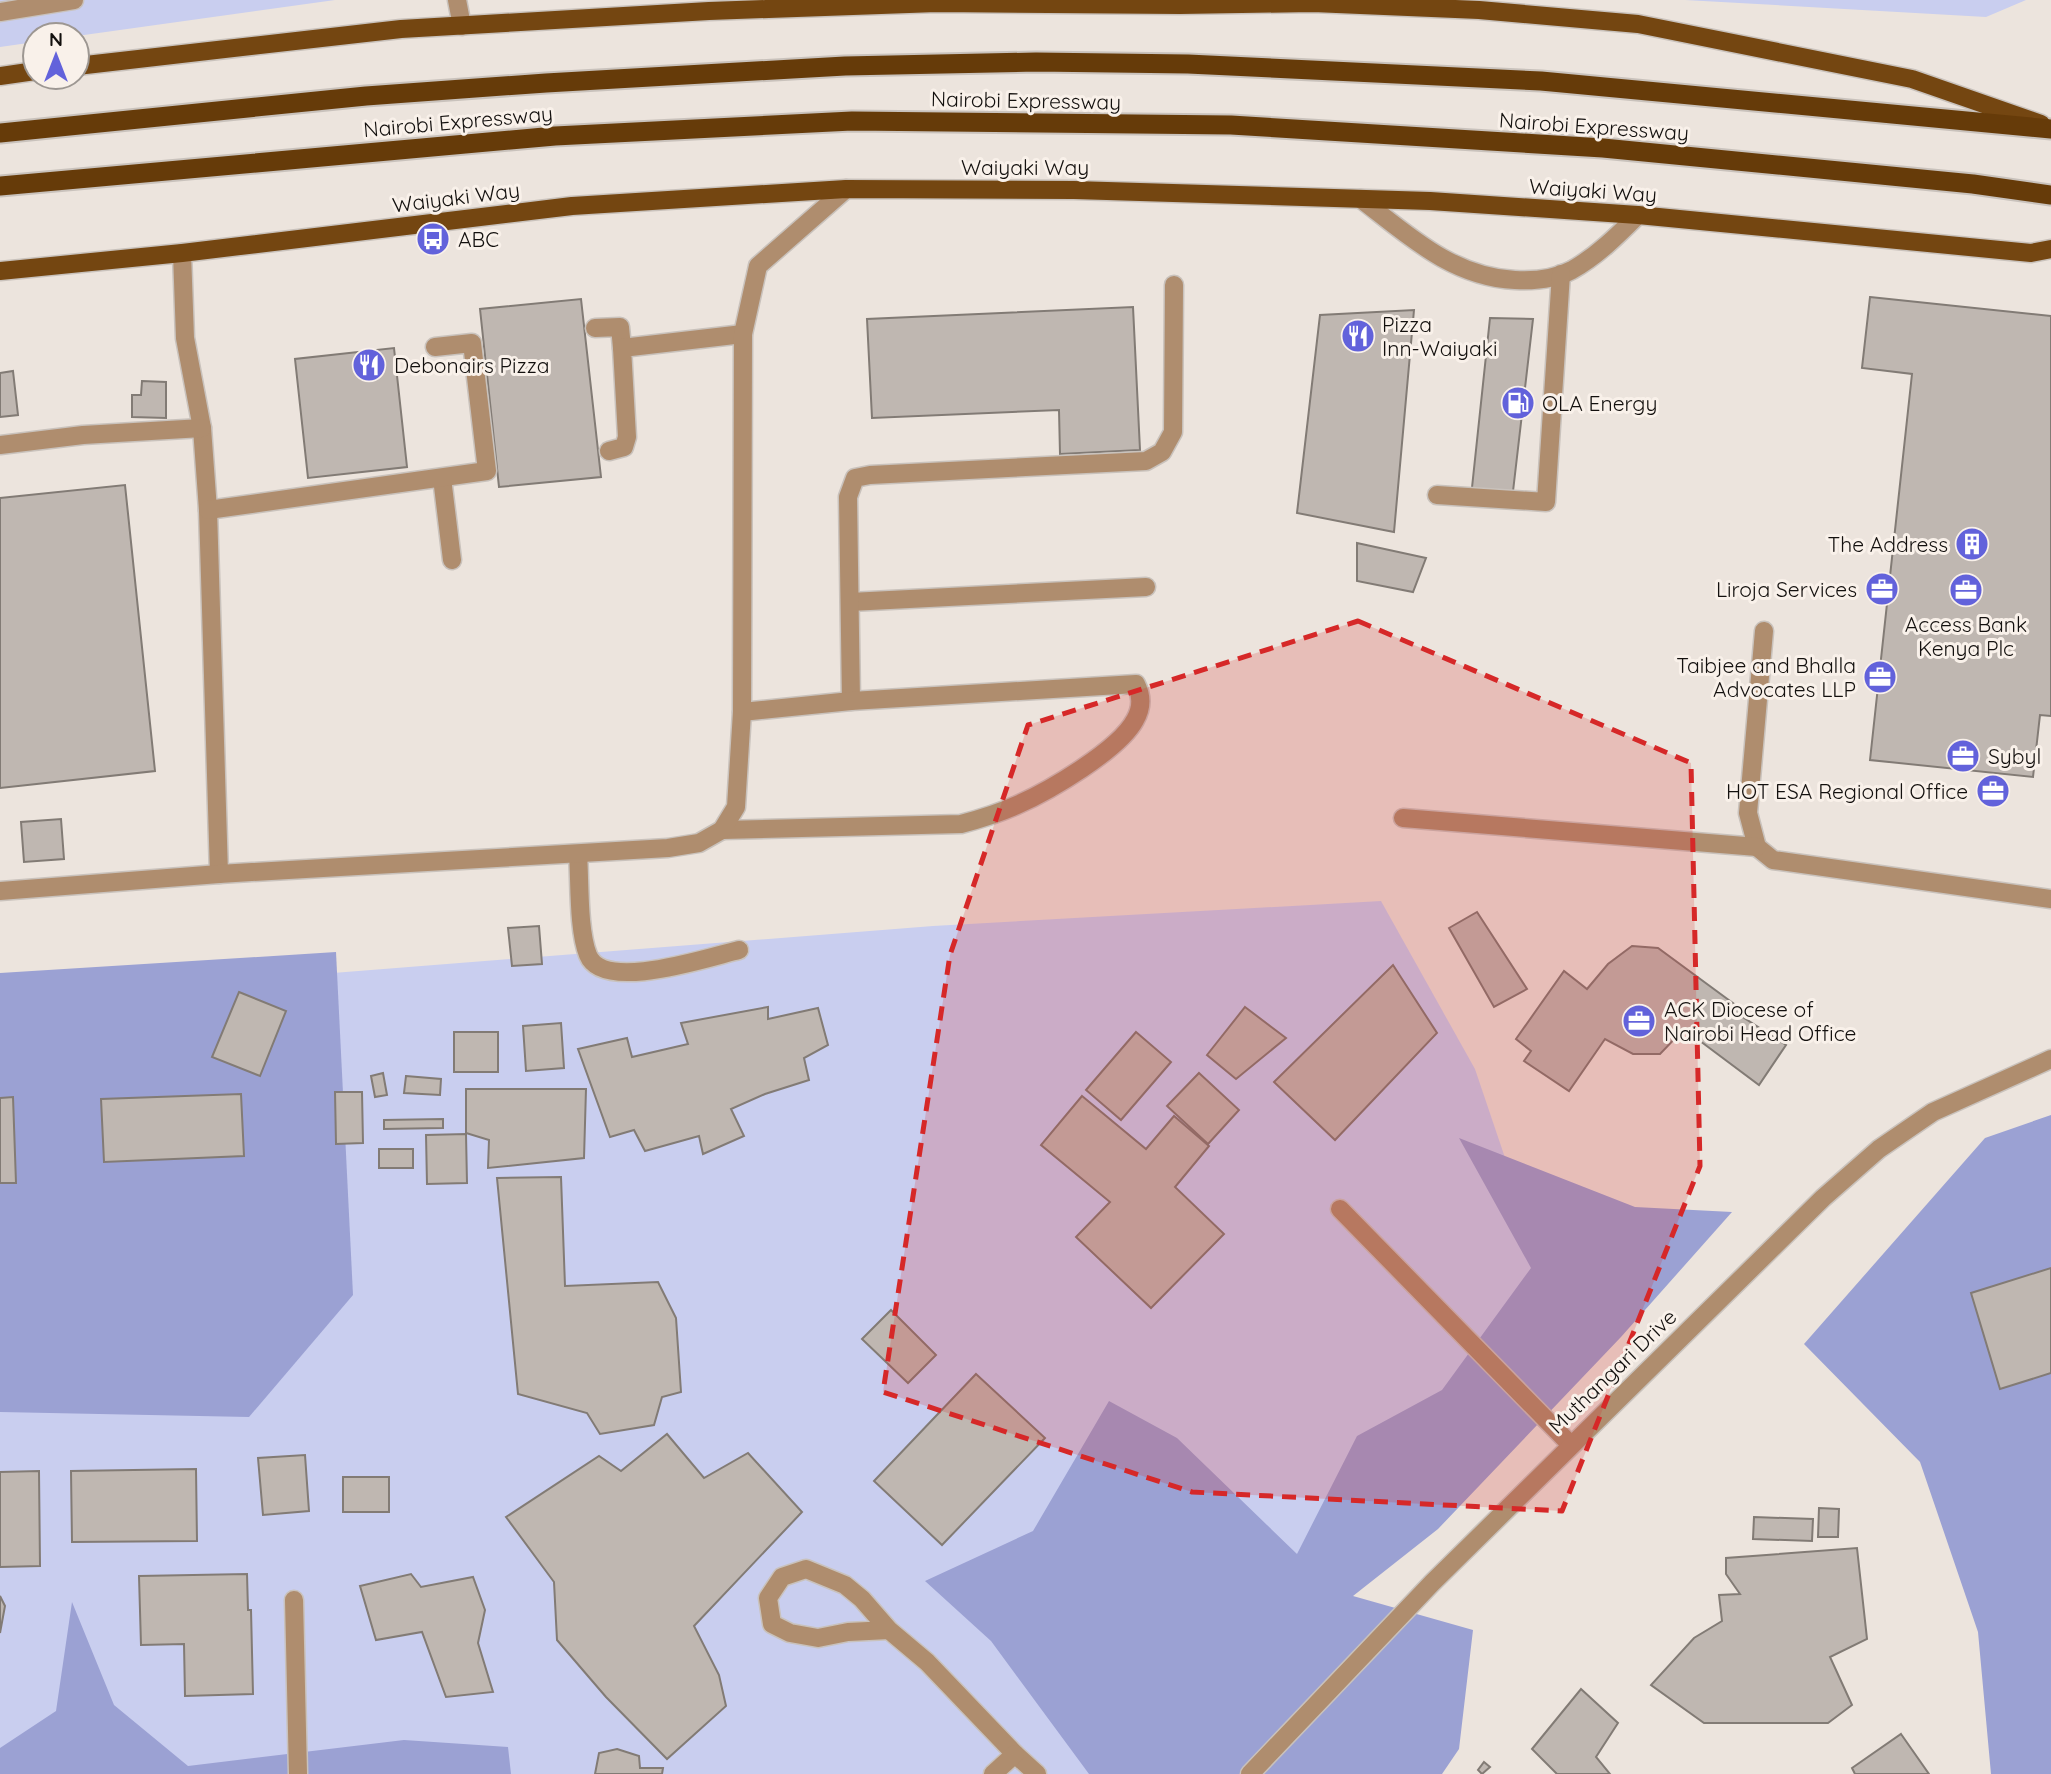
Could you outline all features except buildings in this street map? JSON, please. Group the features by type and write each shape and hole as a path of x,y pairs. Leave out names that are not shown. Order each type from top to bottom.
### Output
{"highway":[{"name":"Nairobi Expressway","path":"0,133 366,96 546,83 845,66 1036,62 1188,64 1541,81 2051,128"},
{"name":"Nairobi Expressway","path":"0,186 555,136 852,121 1231,125 1603,148 1973,184 2051,195"}],"main road":[{"path":"91,64 387,31 709,11 937,1 1166,5 1313,3 1479,10 1638,24 1912,79 2051,128"},
{"path":"0,76 21,73"},
{"name":"Waiyaki Way","path":"0,271 182,253 572,206 846,189 1074,190 1430,201 1638,215 2031,253 2051,249"}],"street":[{"path":"0,12 74,0"},
{"path":"457,0 462,26"},
{"path":"722,830 736,807 742,712 743,334 758,266 846,189"},
{"path":"1361,199 1425,249 1453,265 1505,280 1530,281 1572,270 1613,240 1638,215"},
{"path":"182,253 186,338 202,428 208,510 219,874"},
{"path":"1437,495 1546,502 1561,274"},
{"path":"851,701 848,497 855,478 870,475 1146,461 1162,452 1173,432 1174,285"},
{"path":"595,328 620,327 627,438 624,447 609,451"},
{"path":"622,348 743,334"},
{"path":"208,510 487,471 471,343 435,347"},
{"path":"0,445 83,435 202,428"},
{"path":"442,478 452,560"},
{"path":"850,602 1146,587"},
{"path":"1757,847 1748,813 1764,631"},
{"path":"0,891 219,874 668,848 699,843 722,830 961,824 1020,804 1083,767 1122,737 1135,721 1141,694 1136,684 851,701 742,712"},
{"path":"1403,818 1757,847 1773,860 2051,900"},
{"path":"578,854 588,957 605,971 642,973 739,950"},
{"name":"Muthangari Drive","path":"1250,1774 1432,1583 1570,1444 1823,1198 1878,1149 1933,1112 2051,1059"},
{"path":"1340,1209 1570,1444"},
{"path":"889,1630 848,1632 818,1638 790,1633 772,1623 768,1598 782,1577 806,1569 845,1585 862,1599 889,1630 927,1662 1037,1774"},
{"path":"294,1600 298,1774"},
{"path":"993,1774 1015,1754"}],"highlighted area":[{"path":"1358,621 1691,763 1700,1166 1562,1511 1192,1492 883,1392 950,955 1028,725"}],"shaded area":[{"path":"0,0 335,0 91,34 91,21 21,21 21,44 0,47"},
{"path":"1685,0 2026,0 1986,17"},
{"path":"1381,901 1475,1069 1570,1350 1149,1774 0,1774 0,999 933,926"},
{"path":"336,952 353,1295 249,1417 0,1412 0,973"},
{"path":"2051,1115 2051,1774 1991,1774 1978,1632 1920,1462 1804,1344 1985,1138"},
{"path":"1459,1138 1635,1207 1732,1212 1621,1337 1438,1529 1353,1596 1473,1630 1459,1749 1442,1774 1089,1774 991,1641 925,1581 1033,1531 1109,1401 1177,1438 1297,1554 1357,1436 1442,1390 1531,1268"},
{"path":"72,1602 114,1705 188,1766 404,1740 508,1747 511,1774 0,1774 0,1748 56,1711"}],"place":[{"name":"ABC","path":"433,239"},
{"name":"Pizza Inn-Waiyaki","path":"1358,336"},
{"name":"Debonairs Pizza","path":"369,365"},
{"name":"OLA Energy","path":"1518,403"},
{"name":"The Address","path":"1972,544"},
{"name":"Liroja Services","path":"1882,589"},
{"name":"Access Bank Kenya Plc","path":"1966,590"},
{"name":"Taibjee and Bhalla Advocates LLP","path":"1880,677"},
{"name":"Sybyl","path":"1963,756"},
{"name":"HOT ESA Regional Office","path":"1993,791"},
{"name":"ACK Diocese of Nairobi Head Office","path":"1639,1021"}]}
